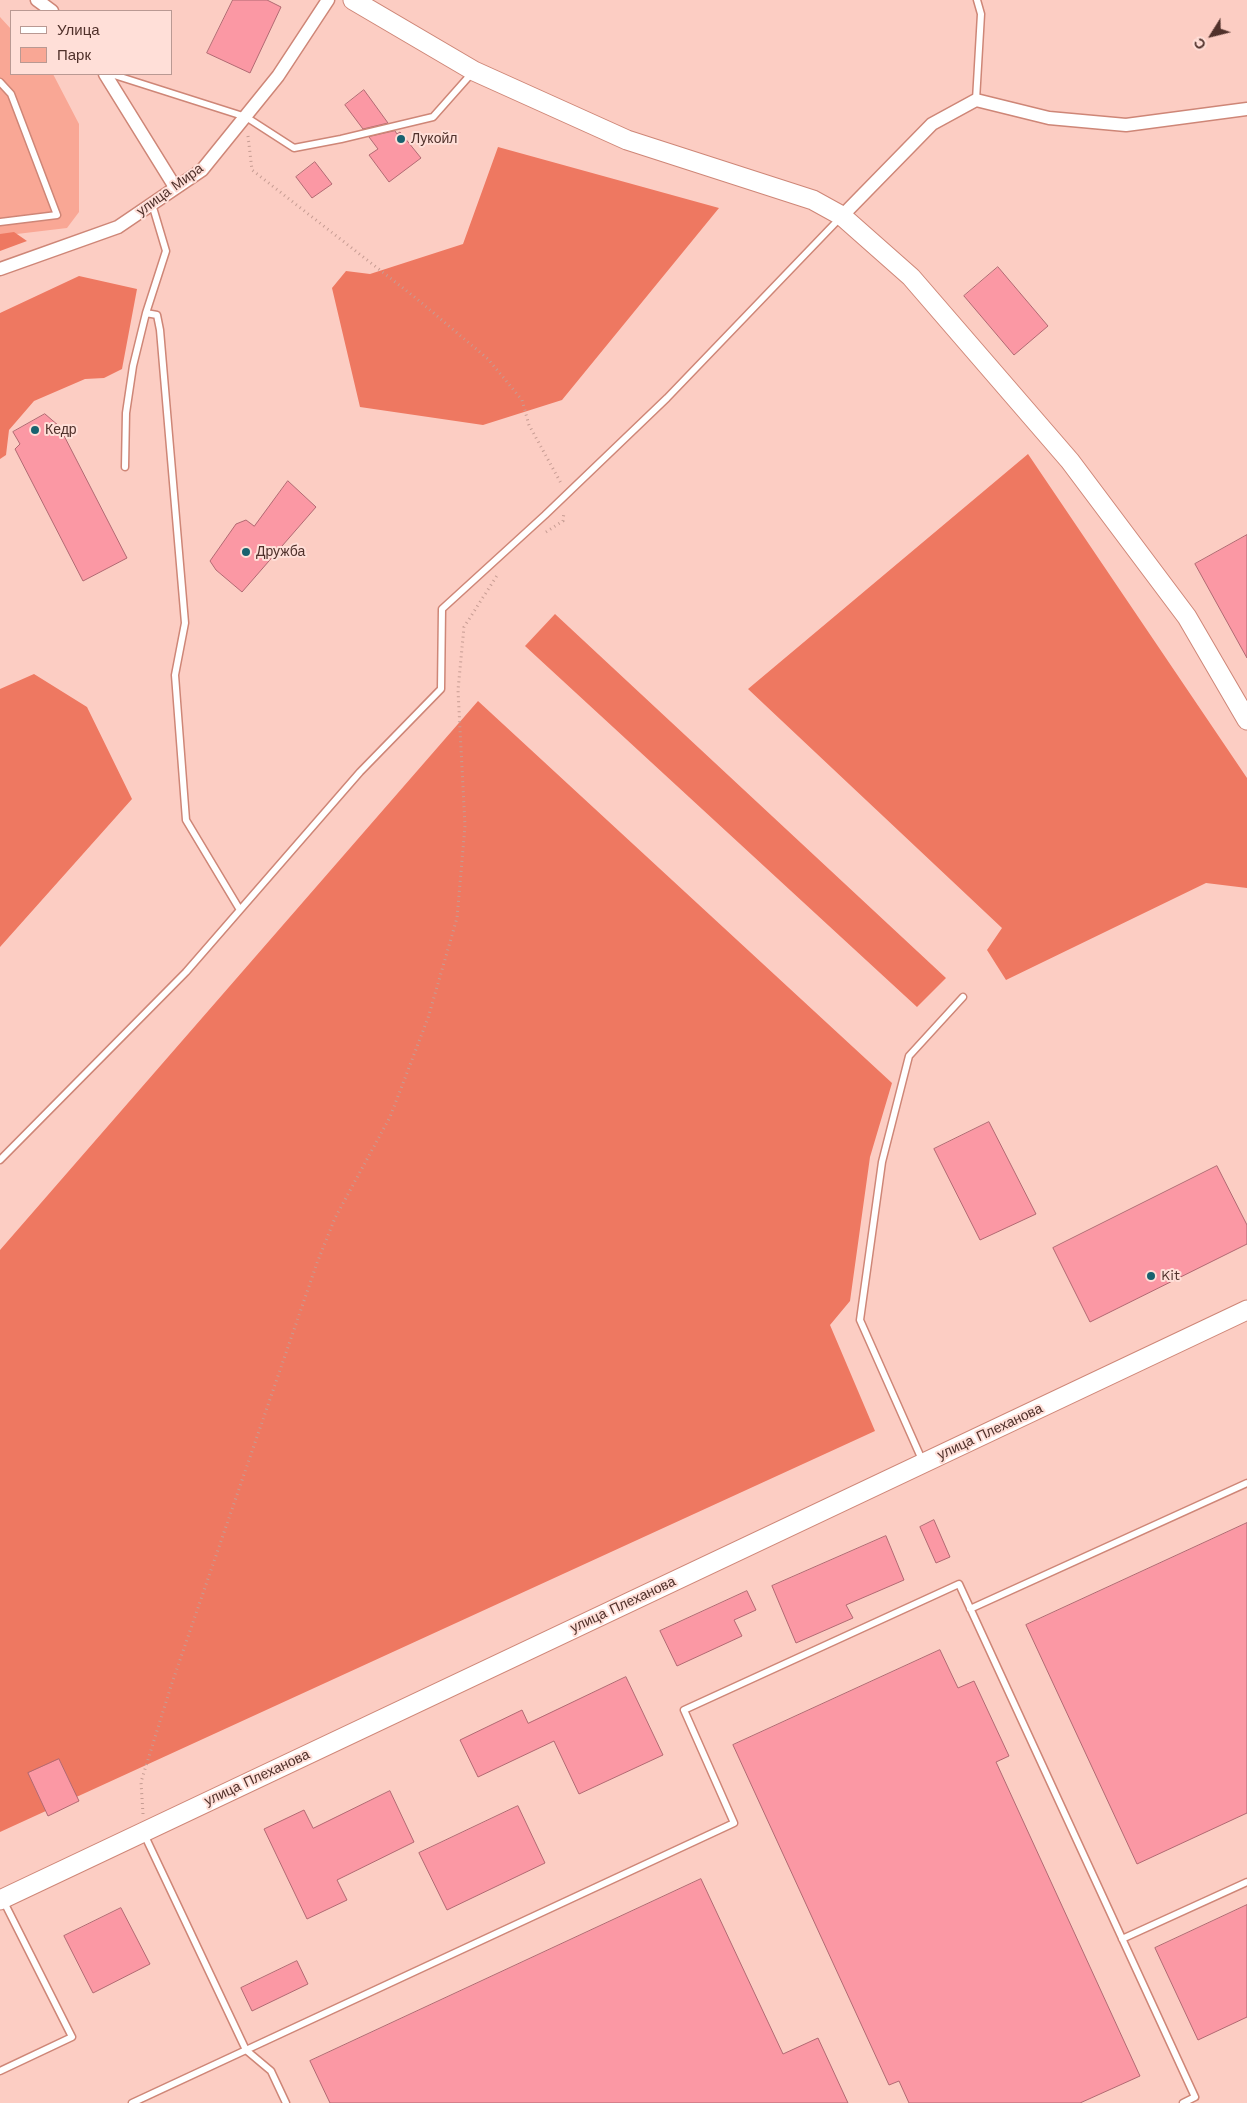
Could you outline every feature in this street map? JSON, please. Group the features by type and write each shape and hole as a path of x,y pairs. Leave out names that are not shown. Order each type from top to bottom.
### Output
{"main road":[{"path":"353,0 474,70 627,140 814,200 842,216 911,276 1070,461 1187,617 1247,720"},
{"name":"улица Плеханова","path":"1,1900 1247,1310"}],"street":[{"path":"38,0 51,10"},
{"name":"улица Мира","path":"0,269 118,227 202,170 278,76 328,0"},
{"path":"106,75 175,187"},
{"path":"842,216 932,124 976,100 1049,118 1126,126 1247,109"}],"lane":[{"path":"976,100 981,14 977,0"},
{"path":"114,75 246,117 294,148 341,140 432,117 474,70"},
{"path":"0,82 11,94 57,215 0,222"},
{"path":"125,467 126,413 133,366 146,312 166,250 152,204"},
{"path":"0,1160 186,972 360,772 441,689 442,609 566,495 667,398 842,216"},
{"path":"146,312 156,315 160,330 185,623 175,675 186,820 240,910"},
{"path":"924,1463 860,1320 882,1162 909,1056 963,997"},
{"path":"970,1609 1247,1483"},
{"path":"132,2103 734,1823 684,1710 959,1584 1196,2100 1183,2103"},
{"path":"143,1832 246,2050 271,2071 286,2103"},
{"path":"1122,1939 1247,1882"},
{"path":"0,2071 72,2037 1,1900"}],"path":[{"path":"246,117 252,170 416,299 488,359 522,400 529,425 544,450 566,495 562,521 541,536"},
{"path":"143,1832 141,1782 171,1686 317,1263 334,1218 390,1117 428,1018 457,918 465,826 458,690 464,628 500,571"}],"green space":[{"path":"0,17 10,28 10,75 54,75 79,124 79,212 67,228 0,236"}],"shaded area":[{"path":"498,147 719,208 562,400 483,425 360,407 332,288 346,271 370,274 463,244"},
{"path":"14,232 27,241 0,251 0,234"},
{"path":"79,276 137,289 122,369 104,378 85,379 34,401 9,430 6,455 0,459 0,313"},
{"path":"1028,454 1247,778 1247,888 1206,883 1006,980 987,950 1002,928 748,689"},
{"path":"555,614 946,978 917,1007 525,646"},
{"path":"34,674 87,707 132,799 0,947 0,689"},
{"path":"478,701 892,1083 870,1157 850,1301 830,1325 875,1431 0,1832 0,1250"}],"building":[{"path":"233,0 267,0 281,7 250,73 207,53"},
{"path":"364,90 388,123 363,129 345,105"},
{"path":"395,131 397,134 400,132 421,158 389,182 369,155 378,149 369,137"},
{"path":"315,162 332,184 312,198 296,177"},
{"path":"998,267 1048,326 1014,355 964,296"},
{"path":"45,414 59,426 127,558 83,581 15,449 20,444 13,432"},
{"path":"288,481 316,507 242,592 216,570 210,561 236,524 246,520 254,526"},
{"path":"1247,535 1247,658 1195,564"},
{"path":"989,1122 1036,1214 980,1240 934,1149"},
{"path":"1217,1166 1247,1225 1247,1244 1090,1322 1053,1248"},
{"path":"934,1520 950,1557 936,1563 920,1527"},
{"path":"1247,1523 1247,1813 1137,1864 1026,1625"},
{"path":"886,1536 904,1580 846,1605 853,1618 796,1643 772,1586"},
{"path":"747,1591 756,1610 734,1620 742,1636 677,1666 660,1631"},
{"path":"940,1650 958,1688 974,1681 1009,1756 996,1762 1140,2076 1080,2103 909,2103 899,2081 889,2085 733,1745"},
{"path":"626,1677 663,1755 579,1794 554,1741 478,1777 460,1740 522,1710 528,1723"},
{"path":"59,1759 79,1801 48,1816 28,1773"},
{"path":"390,1791 414,1842 337,1880 347,1900 307,1919 264,1829 304,1810 313,1828"},
{"path":"518,1806 545,1863 447,1910 419,1853"},
{"path":"701,1879 783,2054 818,2038 848,2103 330,2103 310,2061"},
{"path":"1247,1905 1247,2017 1198,2040 1155,1948"},
{"path":"121,1908 150,1964 93,1993 64,1936"},
{"path":"297,1961 308,1984 252,2011 241,1988"}],"place":[{"name":"Лукойл","path":"401,139"},
{"name":"Кедр","path":"35,430"},
{"name":"Дружба","path":"246,552"},
{"name":"Kit","path":"1151,1276"}]}
